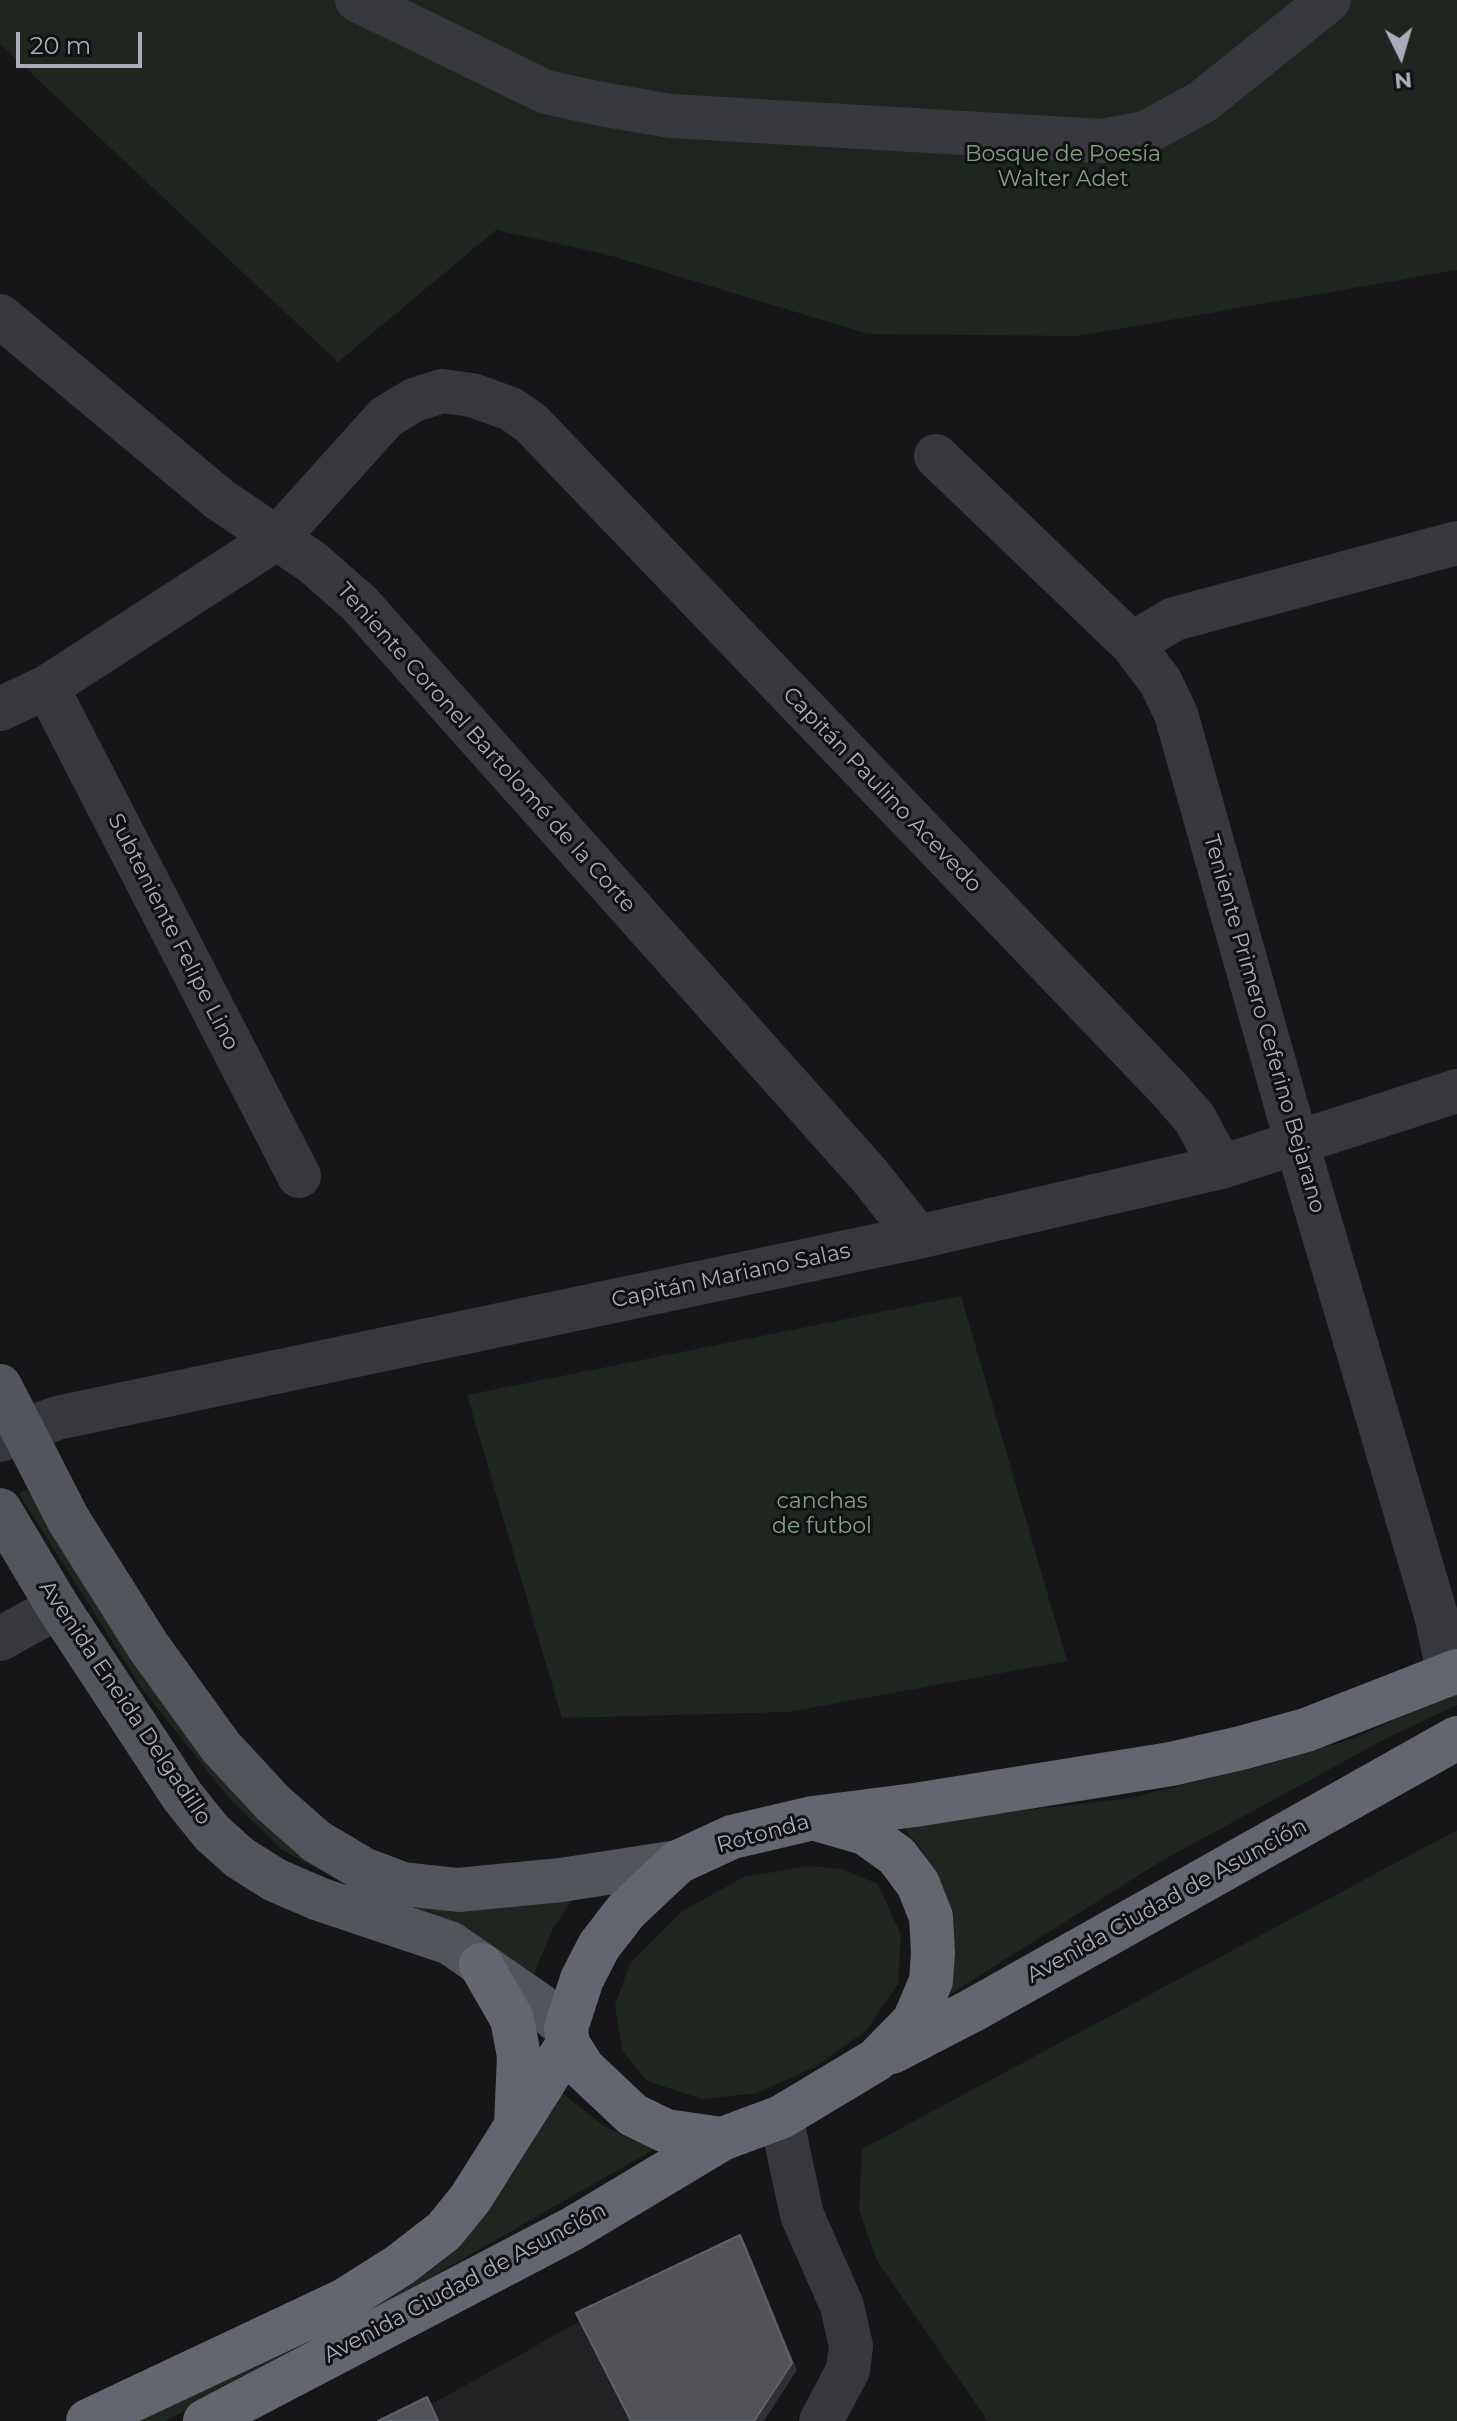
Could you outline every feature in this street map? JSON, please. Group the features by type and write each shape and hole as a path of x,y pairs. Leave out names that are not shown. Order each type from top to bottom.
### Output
{"highway":[{"path":"813,1818 1171,1764 1306,1730 1453,1673"},
{"name":"Avenida Ciudad de Asunción","path":"876,2060 973,2010 1457,1738"},
{"name":"Rotonda","path":"813,1818 865,1833 897,1856 918,1884 931,1917 931,1981 914,2021 876,2060 781,2117 722,2139 666,2131 633,2115 583,2068 567,2036 582,1979 599,1946 626,1911 678,1862 732,1837 813,1818"},
{"path":"481,1965 512,2019 519,2056 516,2127"},
{"name":"Avenida Ciudad de Asunción","path":"88,2421 343,2301 400,2265 444,2231 470,2199 516,2127 567,2036"},
{"name":"Avenida Ciudad de Asunción","path":"205,2421 572,2229 722,2139"}],"main road":[{"path":"0,1386 12,1435 148,1646 221,1747 273,1803 316,1841 363,1869 403,1884 458,1890 561,1880 678,1862"},
{"name":"Avenida Eneida Delgadillo","path":"0,1510 58,1607 183,1797 212,1833 240,1858 275,1880 319,1899 450,1943 538,2004 567,2036"}],"street":[{"path":"357,0 546,92 601,104 671,116 1102,141 1145,133 1202,102 1329,0"},
{"name":"Teniente Coronel Bartolomé de la Corte","path":"0,316 219,499 341,585 359,603 870,1176 918,1237"},
{"name":"Capitán Paulino Acevedo","path":"0,709 47,687 277,538 386,417 414,400 442,391 472,395 511,409 531,423 1169,1089 1195,1119 1221,1167"},
{"name":"Teniente Primero Ceferino Bejarano","path":"936,456 1132,644 1160,681 1176,714 1297,1144 1453,1673"},
{"path":"1132,644 1174,619 1457,543"},
{"name":"Subteniente Felipe Lino","path":"47,687 299,1176"},
{"name":"Capitán Mariano Salas","path":"12,1435 73,1415 918,1237 1221,1167 1457,1091"},
{"path":"0,1639 58,1607"},
{"path":"781,2117 802,2215 842,2306 851,2346 848,2370 821,2421"}],"shaded area":[{"path":"582,2320 633,2421 440,2421 432,2404"}],"green space":[{"name":"Bosque de Poesía Walter Adet","path":"0,0 1457,0 1457,270 1078,336 868,334 605,254 496,230 338,362 0,44"},
{"name":"canchas de futbol","path":"961,1296 1067,1661 788,1712 562,1718 467,1395"},
{"path":"27,1489 142,1672 296,1849 581,1888 553,1928 530,1983 282,1850 228,1797 143,1690 19,1494"},
{"path":"1457,1691 1457,1705 1385,1739 1163,1860 944,1998 955,1949 946,1895 921,1849 902,1825 1130,1798 1257,1767 1355,1738"},
{"path":"1457,1830 1457,2421 988,2421 877,2261 859,2210 862,2149"},
{"path":"809,1866 842,1869 878,1884 901,1935 898,1984 866,2031 815,2067 757,2093 702,2099 647,2081 622,2050 615,2006 630,1963 681,1912 744,1877"},
{"path":"548,2082 604,2126 636,2142 658,2147 426,2280 166,2421 132,2421 431,2260"}],"building":[{"path":"740,2235 792,2363 754,2421 631,2421 576,2313"},
{"path":"427,2397 438,2421 378,2421"}]}
